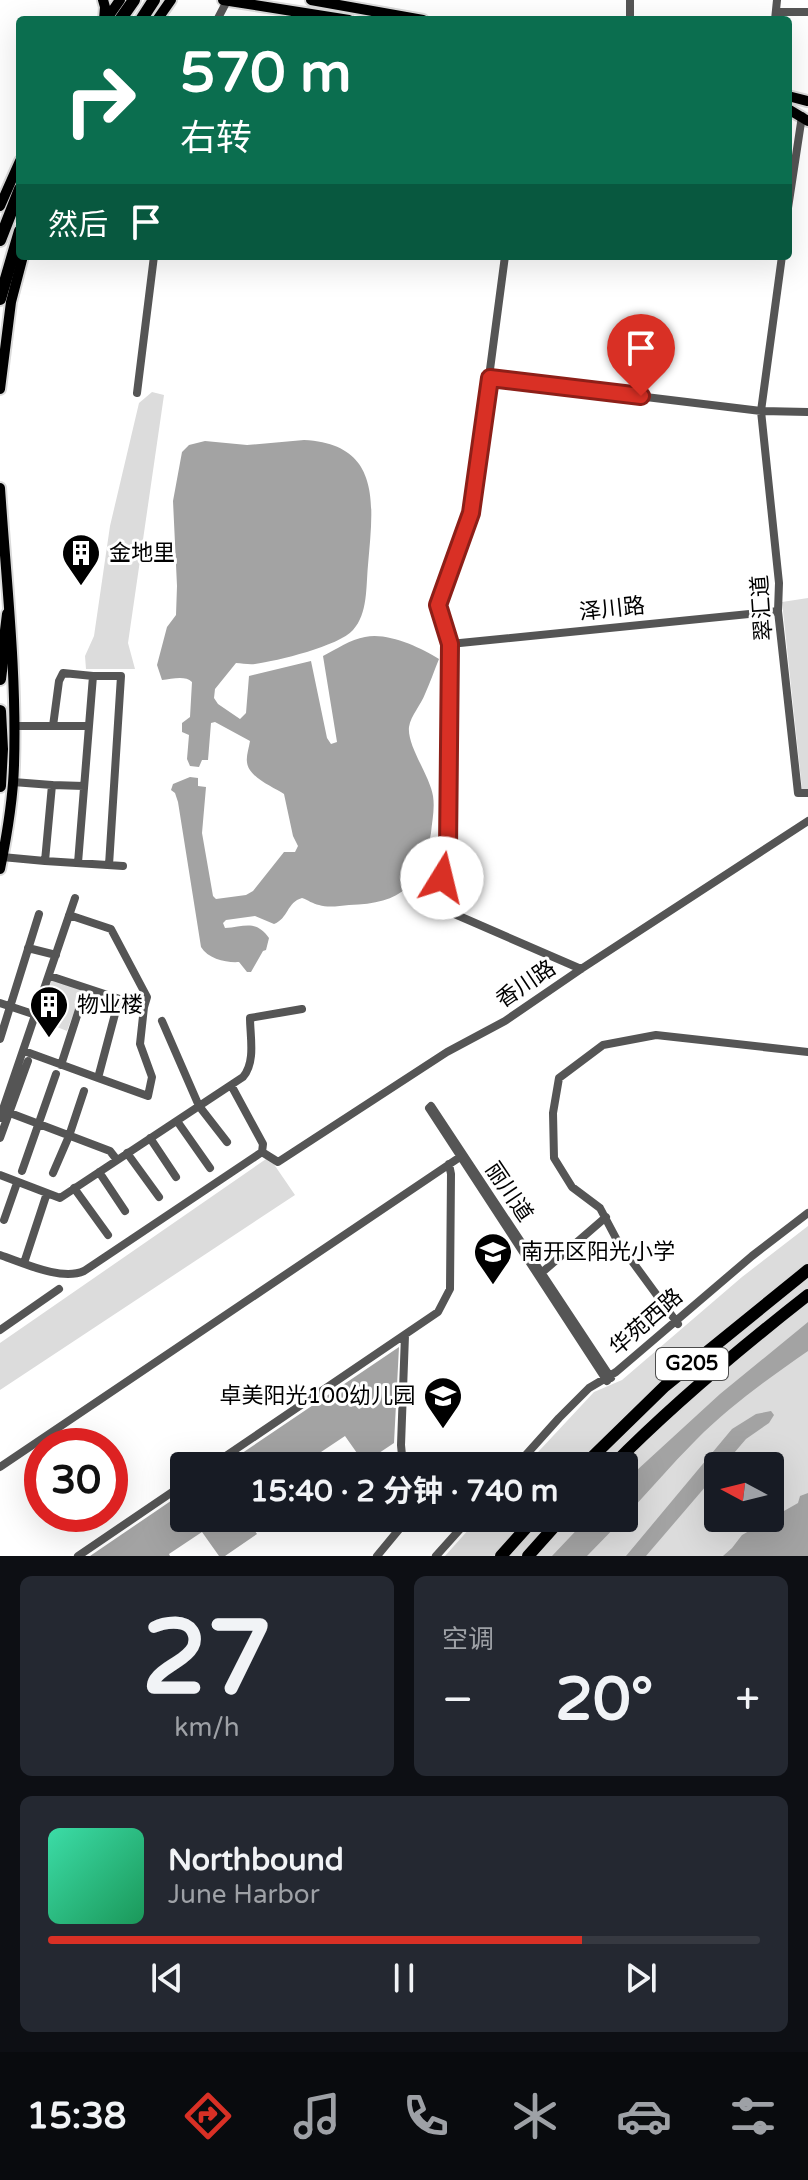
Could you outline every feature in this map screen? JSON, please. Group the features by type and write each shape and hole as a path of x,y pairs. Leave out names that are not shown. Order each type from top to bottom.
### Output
{"highway":[{"path":"0,240 16,199"},
{"path":"0,299 16,246"},
{"path":"0,679 8,614"},
{"path":"0,711 6,784"},
{"name":"G205","path":"597,1452 665,1386 808,1270"},
{"name":"G205","path":"626,1452 729,1356 808,1295"},
{"path":"501,1556 522,1532"},
{"path":"528,1556 549,1532"}],"main road":[{"path":"225,0 324,16"},
{"path":"311,0 401,16"},
{"path":"0,206 16,170"},
{"path":"0,389 9,314 22,260"},
{"path":"0,488 14,726 6,784 1,863"}],"street":[{"path":"777,0 775,16 808,12"},
{"path":"792,187 805,119"},
{"path":"137,393 154,260"},
{"path":"505,260 471,513 438,605 450,644 448,850 436,906 581,969"},
{"name":"翠汇道","path":"781,260 761,411 798,793 808,793"},
{"path":"490,378 761,411 808,412"},
{"name":"泽川路","path":"450,644 778,611"},
{"path":"53,726 59,681 63,673 121,676 109,865"},
{"path":"78,863 93,676"},
{"path":"14,726 89,726"},
{"path":"6,784 84,786"},
{"path":"45,861 52,785"},
{"name":"香川路","path":"262,1152 278,1162 447,1052 505,1021 808,821"},
{"path":"1,863 45,861 123,866"},
{"path":"0,1118 75,898"},
{"path":"0,1039 39,914"},
{"path":"24,1051 148,1096 152,1077 140,1044 147,997 111,929 69,915"},
{"path":"28,948 56,955"},
{"path":"50,976 144,1007"},
{"path":"61,1065 86,988"},
{"path":"98,1078 119,999"},
{"path":"0,1003 36,1015"},
{"path":"0,1175 60,1198 249,1070 250,1018 302,1009"},
{"path":"162,1021 199,1106 227,1142"},
{"path":"676,1322 618,1242 600,1208 572,1187 554,1158 553,1113 559,1078 603,1045 656,1035 808,1052"},
{"path":"0,1138 28,1061"},
{"path":"22,1171 56,1074"},
{"path":"0,1255 63,1275 76,1275 262,1152 263,1144 231,1085"},
{"path":"53,1173 84,1091"},
{"name":"丽川道","path":"430,1107 608,1378"},
{"path":"10,1113 110,1151 117,1160"},
{"path":"177,1121 210,1168"},
{"path":"150,1138 176,1177"},
{"path":"127,1153 159,1197"},
{"path":"0,1467 462,1156"},
{"path":"232,1452 438,1312 450,1289 449,1164"},
{"path":"99,1172 125,1211"},
{"path":"4,1220 17,1183"},
{"path":"74,1188 108,1235"},
{"path":"24,1263 47,1193"},
{"name":"华苑西路","path":"530,1452 588,1392 808,1215"},
{"path":"540,1274 606,1217"},
{"path":"0,1330 59,1289"},
{"path":"402,1452 405,1335"},
{"path":"78,1556 170,1494"},
{"path":"377,1556 397,1532"},
{"path":"437,1556 458,1532"}],"shaded area":[{"path":"152,392 164,395 128,643 135,669 86,669 85,656 94,636 110,526 139,403"},
{"path":"304,440 330,444 348,453 360,466 368,482 371,521 364,608 353,630 335,642 265,662 236,663 215,689 214,698 240,719 246,713 249,676 311,661 327,738 331,744 337,742 323,656 354,640 374,636 413,645 431,654 439,659 412,718 409,735 431,788 433,815 422,866 416,878 396,895 367,904 334,906 302,898 293,903 274,924 255,916 226,920 223,923 225,928 254,926 269,938 266,950 251,972 247,972 239,962 218,959 208,955 201,947 178,802 171,790 173,784 190,777 198,778 198,786 206,787 202,833 216,899 246,895 253,891 284,852 295,852 298,846 284,794 262,781 248,767 250,741 215,722 211,723 208,760 202,760 199,767 190,766 187,759 189,735 182,732 182,723 190,717 192,682 182,678 162,680 157,665 167,627 176,615 173,501 182,452 189,445 205,441 247,445"},
{"path":"808,598 808,790 802,789 782,602"},
{"path":"52,979 82,990 67,1031 37,1019"},
{"path":"269,1157 295,1195 0,1390 0,1343"},
{"path":"808,1226 808,1556 445,1556 466,1532 638,1532 638,1452 538,1452 594,1392 622,1380 742,1277"},
{"path":"808,1322 808,1351 750,1393 709,1428 638,1503 638,1469 720,1394"},
{"path":"399,1347 394,1443 380,1452 356,1452 345,1436 321,1452 244,1452"},
{"path":"771,1411 774,1415 735,1452 713,1452 732,1429 756,1414"},
{"path":"704,1463 704,1488 646,1556 626,1556"},
{"path":"808,1493 808,1556 723,1556 747,1532 784,1532 784,1511 798,1503 800,1496"},
{"path":"170,1502 170,1532 202,1532 170,1556 90,1556"},
{"path":"202,1532 257,1534 225,1556 219,1556"},
{"path":"575,1532 610,1532 587,1556 552,1556"}],"place":[{"name":"金地里","path":"81,587"},
{"name":"物业楼","path":"49,1039"},
{"name":"南开区阳光小学","path":"493,1286"},
{"name":"卓美阳光100幼儿园","path":"443,1430"}],"route":[{"path":"442,878 448,850 450,644 438,605 471,513 490,378 641,396"}]}
